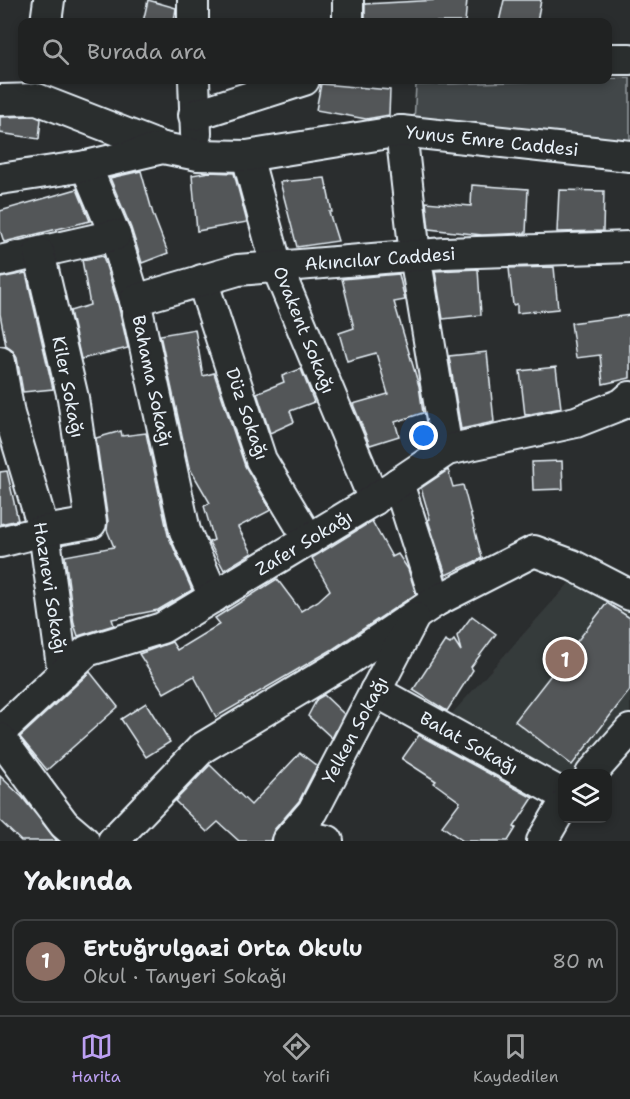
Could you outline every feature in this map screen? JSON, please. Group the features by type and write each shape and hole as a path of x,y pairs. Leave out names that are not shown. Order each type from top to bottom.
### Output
{"street":[{"path":"47,18 49,0"},
{"path":"193,0 193,18"},
{"path":"348,0 348,18"},
{"path":"612,59 630,59"},
{"path":"194,84 198,155"},
{"path":"194,115 291,84"},
{"path":"0,100 38,89 163,148"},
{"path":"401,131 415,255 447,450"},
{"name":"Yunus Emre Caddesi","path":"0,179 86,166 163,148 198,155 247,156 401,131 630,156"},
{"name":"Ovakent Sokağı","path":"247,156 277,267 386,491 426,608"},
{"name":"Bahama Sokağı","path":"86,166 115,235 135,300 185,531 214,597"},
{"path":"0,261 115,235"},
{"name":"Akıncılar Caddesi","path":"135,300 238,270 445,253 630,247"},
{"name":"Kiler Sokağı","path":"39,253 73,398 91,523 44,531"},
{"name":"Düz Sokağı","path":"202,280 261,460 309,540"},
{"name":"Haznevi Sokağı","path":"0,362 9,414 44,531 63,674"},
{"name":"Zafer Sokağı","path":"0,732 87,651 162,628 309,540 447,450 576,422 622,404 630,397"},
{"path":"0,542 44,531"},
{"path":"113,841 202,748 342,664 426,608 534,551 572,565 630,595"},
{"name":"Yelken Sokağı","path":"290,837 313,811 375,691 426,608"},
{"name":"Balat Sokağı","path":"375,691 558,792"},
{"path":"595,769 630,730"},
{"path":"0,738 64,824 84,841"},
{"path":"542,841 558,814"},
{"path":"290,837 328,841"}],"shaded area":[{"path":"630,78 630,146 414,123 416,85 612,84 612,79"},
{"path":"571,581 630,604 630,715 581,769 558,769 558,784 448,718"}],"building":[{"path":"148,0 176,8 175,18 144,18"},
{"path":"467,0 465,18 365,18 365,4"},
{"path":"504,0 541,0 538,18 500,18"},
{"path":"321,84 390,90 389,115 366,119 316,110"},
{"path":"34,116 41,119 39,139 0,133 0,117"},
{"path":"141,171 153,214 168,253 142,263 131,228 110,178"},
{"path":"209,172 234,173 247,222 197,231 192,175"},
{"path":"325,178 332,212 329,212 338,241 297,247 280,182"},
{"path":"472,185 528,189 526,233 482,235 429,229 426,202 471,206"},
{"path":"77,189 90,221 4,242 0,230 0,211"},
{"path":"559,190 604,191 603,231 557,232"},
{"path":"103,256 118,304 128,348 81,359 70,311 90,305 82,260"},
{"path":"554,267 558,309 517,313 517,304 513,305 509,268"},
{"path":"478,269 481,315 443,319 435,271"},
{"path":"26,273 53,389 23,392 17,358 6,346 0,314 0,278"},
{"path":"399,274 405,300 394,302 419,386 423,413 395,422 399,436 370,445 353,404 388,394 376,353 347,361 339,333 354,328 342,279"},
{"path":"630,315 630,378 603,384 600,355 576,358 571,323"},
{"path":"195,329 203,376 214,373 245,466 271,510 238,527 252,553 224,570 209,542 214,540 204,506 210,503 189,467 160,335"},
{"path":"487,352 494,422 461,429 449,356"},
{"path":"556,367 561,408 525,415 520,371"},
{"path":"301,369 314,402 290,411 294,422 270,433 257,393 284,382 282,376"},
{"path":"121,431 122,436 146,433 168,535 192,590 158,610 112,619 114,625 78,636 74,624 65,556 114,547 107,530 108,521 96,438"},
{"path":"562,461 563,489 533,490 532,462"},
{"path":"448,470 453,487 463,485 482,558 446,575 428,520 430,519 421,488"},
{"path":"7,471 18,520 0,524 0,472"},
{"path":"372,521 392,557 398,554 408,569 416,594 333,649 216,717 194,676 164,693 139,654 172,642 177,650 220,624 215,618 277,579 301,611 318,601 330,590 312,558"},
{"path":"607,603 630,618 630,690 572,765 515,721"},
{"path":"472,616 496,634 471,667 473,670 447,711 413,690 445,641 450,644 454,640 461,651 457,636"},
{"path":"90,672 118,707 47,770 20,737"},
{"path":"324,695 344,714 332,738 308,716 317,699"},
{"path":"146,703 170,742 146,757 121,719"},
{"path":"419,735 533,798 514,827 516,828 508,841 463,841 442,826 460,802 434,783 436,781 402,759"},
{"path":"300,753 317,766 299,801 274,830 270,841 239,841 218,822 207,832 175,801 210,765 251,805"},
{"path":"0,776 22,797 57,841 21,841 0,821"}],"place":[{"name":"Ertuğrulgazi Orta Okulu","path":"565,659"}]}
